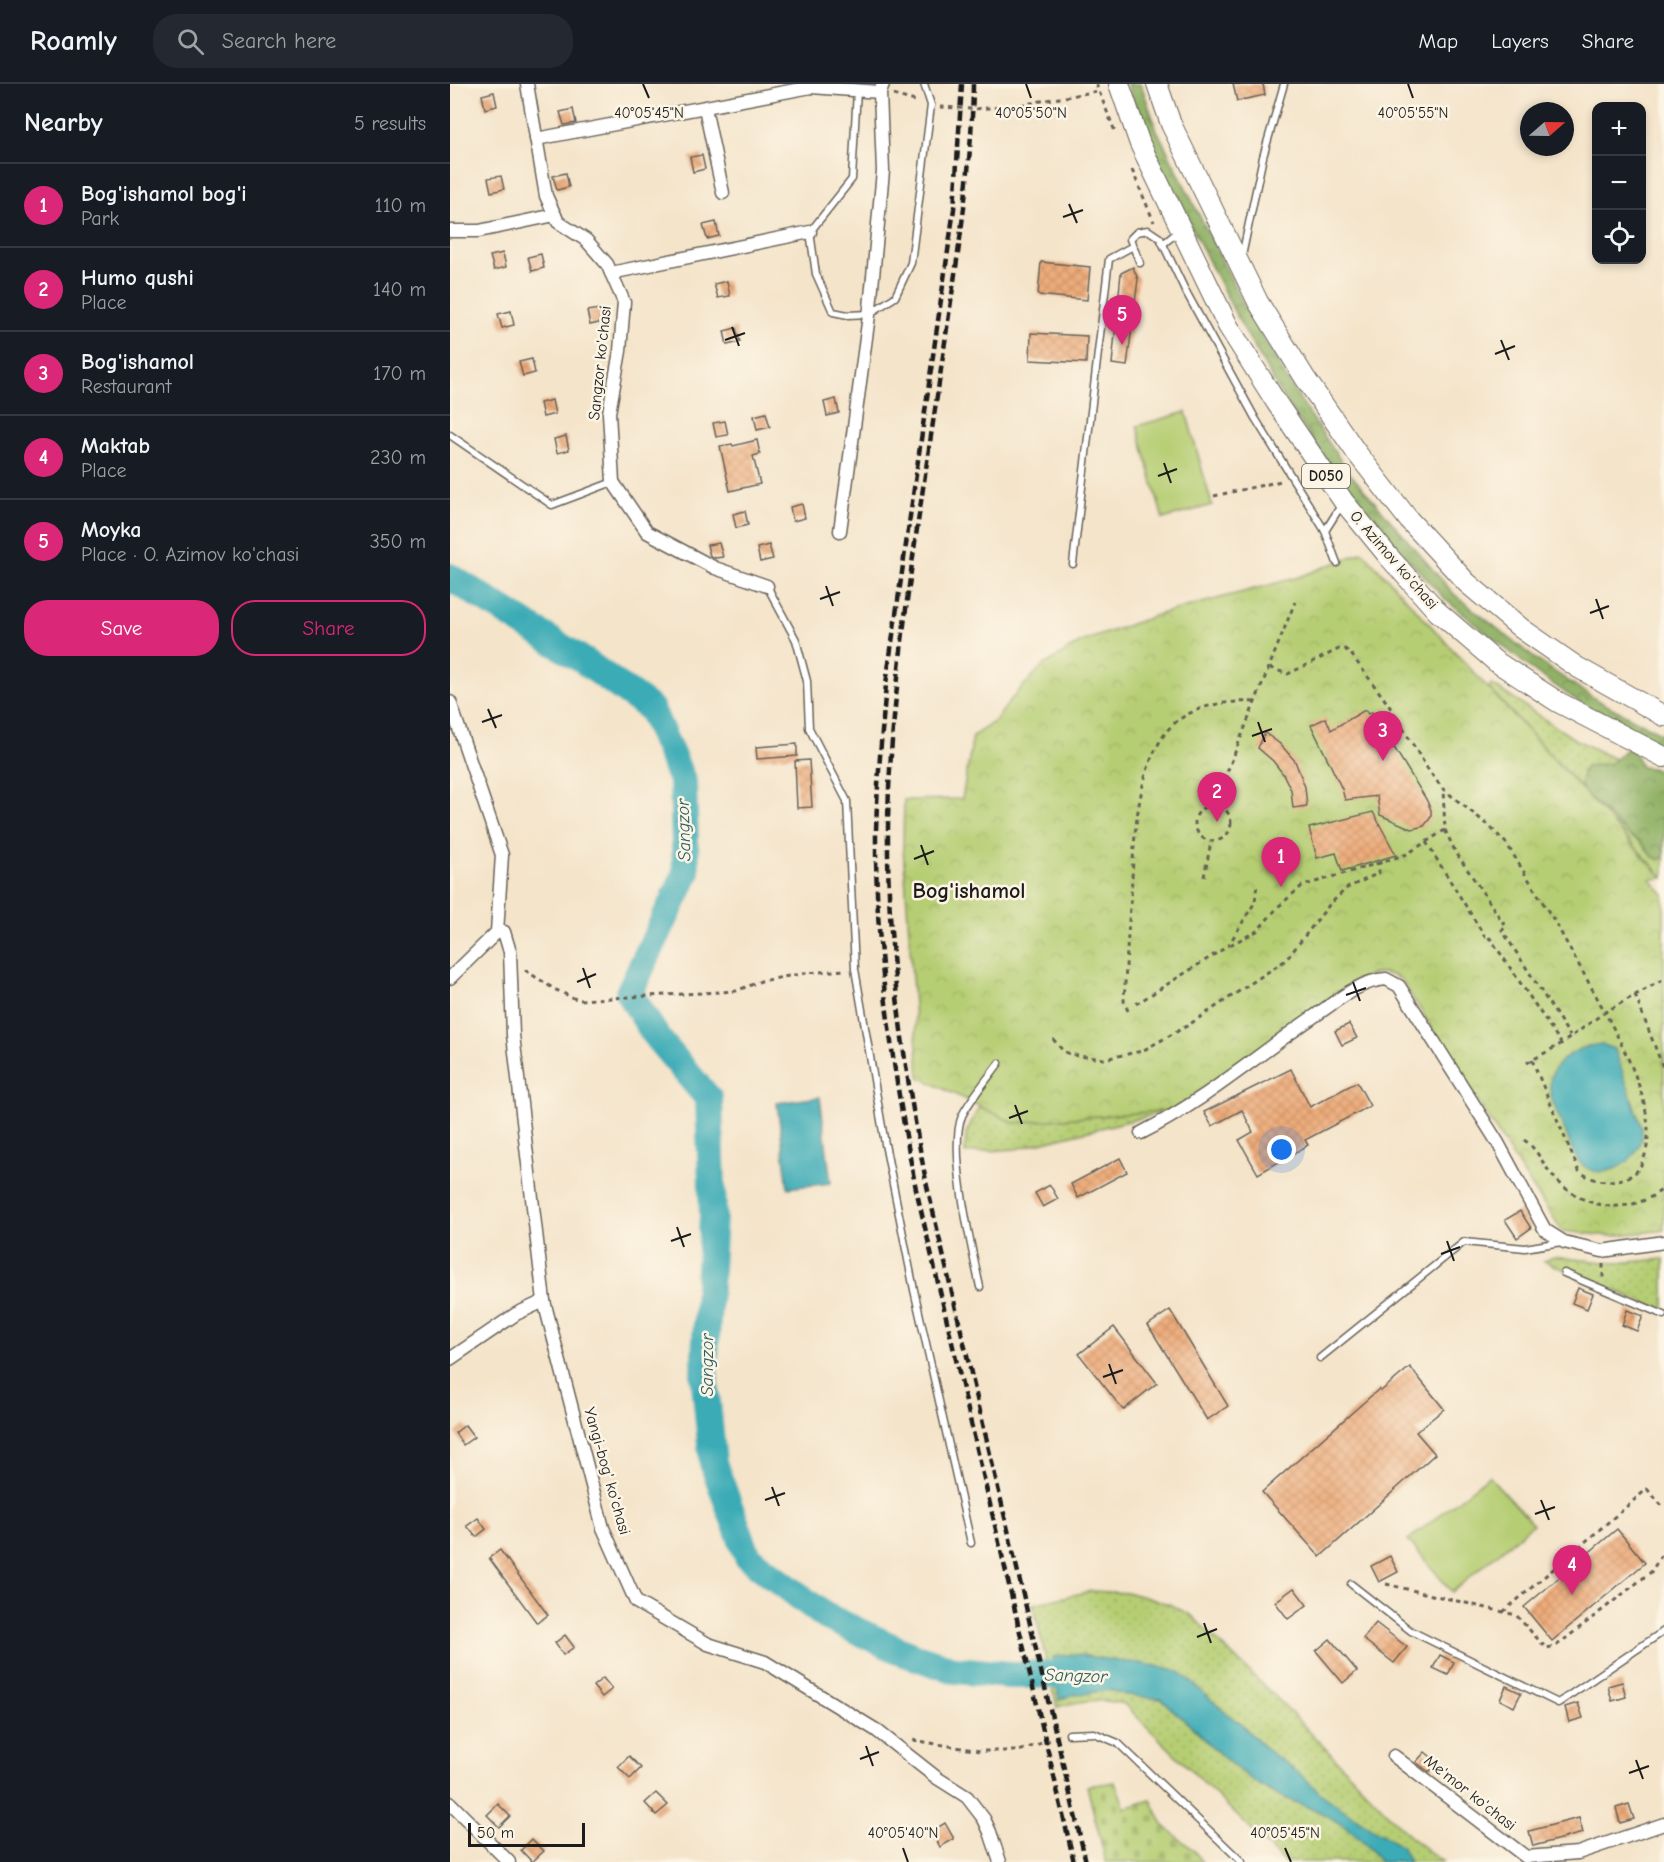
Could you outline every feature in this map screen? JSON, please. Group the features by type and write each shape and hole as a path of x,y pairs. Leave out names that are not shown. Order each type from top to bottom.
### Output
{"main road":[{"name":"O. Azimov ko'chasi","path":"1119,84 1140,144 1228,326 1344,502 1438,612 1495,661 1557,702 1664,757"},
{"name":"D050","path":"1157,84 1171,124 1258,302 1305,378 1356,452 1409,520 1467,583 1522,629 1577,667 1664,716"}],"street":[{"name":"Sangzor ko'chasi","path":"527,84 546,196 558,222 585,240 607,264 624,302 620,351 609,413 613,482"},
{"path":"536,140 810,86 857,90 881,88 883,171 869,314 840,531"},
{"path":"705,108 723,193"},
{"path":"450,231 480,231 555,215"},
{"path":"611,273 810,232"},
{"path":"613,482 647,532 715,568 767,586"},
{"path":"450,702 502,855 497,933 450,978"},
{"name":"Yangi-bog' ko'chasi","path":"497,933 504,932 511,961 513,1035 544,1301 603,1528 636,1602 708,1644 765,1662 876,1730 937,1778 967,1797 984,1819 1000,1862"},
{"path":"1141,1133 1173,1117 1282,1038 1362,984 1386,978 1399,986 1412,1006 1498,1143 1545,1230 1564,1242 1602,1251 1664,1242"},
{"path":"450,1359 516,1314 544,1301"},
{"name":"Me'mor ko'chasi","path":"1394,1756 1526,1857 1543,1859 1578,1853 1664,1824"},
{"path":"450,1803 509,1862"}],"lane":[{"path":"857,90 852,179 810,232 816,274 833,312 849,315 869,314 895,297 911,263 931,105 924,84"},
{"path":"1240,266 1263,157 1284,84"},
{"path":"1140,263 1130,239 1137,232 1148,230 1160,238 1219,352 1325,531 1337,563"},
{"path":"1163,244 1181,230"},
{"path":"1073,564 1109,259 1133,246"},
{"path":"450,435 552,505 613,482"},
{"path":"1325,531 1344,502"},
{"path":"767,586 796,640 807,681 809,728 847,801 855,969 885,1144 914,1290 971,1543"},
{"path":"980,1287 969,1238 957,1152 962,1117 999,1063"},
{"path":"1320,1358 1464,1242 1525,1248 1564,1242"},
{"path":"1564,1273 1664,1315"},
{"path":"1351,1584 1412,1631 1558,1703 1664,1631"},
{"path":"1069,1734 1094,1733 1118,1743 1242,1862"}],"path":[{"path":"881,88 946,109 1008,107 1098,92"},
{"path":"1214,496 1292,478"},
{"path":"1214,805 1295,602"},
{"path":"1270,668 1288,674 1339,649 1345,649 1388,704 1429,771 1443,789 1488,825 1506,843 1555,922 1624,1050 1648,1122 1646,1152 1640,1168 1631,1177 1615,1181 1600,1181 1588,1179 1579,1171 1532,1060"},
{"path":"1128,1011 1124,1001 1135,840 1151,756 1164,734 1186,715 1207,707 1236,701 1255,702"},
{"path":"1443,789 1445,830 1455,851 1506,927 1502,930 1570,1037"},
{"path":"1214,805 1220,806 1229,815 1230,828 1223,838 1211,842 1196,831 1195,819 1202,808 1214,805"},
{"path":"1136,1004 1228,946 1257,931 1279,906 1302,886 1407,854 1445,830"},
{"path":"1204,877 1211,842"},
{"path":"1426,842 1487,940 1490,938 1561,1044"},
{"path":"1053,1039 1064,1052 1078,1056 1104,1059 1142,1051 1187,1026 1286,960 1329,905 1347,888 1379,873 1379,863"},
{"path":"1228,946 1255,902 1257,883"},
{"path":"511,961 554,989 578,1000 736,991 761,981 806,973 855,969"},
{"path":"1523,1065 1561,1044 1605,1012 1664,979"},
{"path":"1635,995 1664,1070"},
{"path":"1524,1140 1533,1146 1553,1176 1579,1198 1592,1203 1622,1207 1651,1199 1664,1188"},
{"path":"1602,1251 1604,1290"},
{"path":"1503,1612 1647,1489 1664,1508"},
{"path":"1386,1584 1516,1615 1546,1648 1556,1646 1651,1572 1664,1551"},
{"path":"905,1738 980,1751 1019,1751 1069,1734"}],"green space":[{"path":"1127,84 1141,84 1157,130 1247,311 1293,389 1347,470 1454,594 1537,660 1597,700 1664,735 1664,747 1589,709 1530,668 1446,600 1393,543 1338,477 1282,396 1238,319 1146,137"},
{"path":"1186,412 1212,505 1163,519 1137,426"},
{"path":"1363,552 1663,878 1650,879 1664,894 1664,1230 1611,1236 1562,1231 1401,979 1389,974 1376,973 1359,980 1173,1110 1014,1123 919,1077 903,847 904,800 962,799 973,736 995,721 1013,697 1041,667 1081,642 1160,614 1299,577"},
{"path":"1491,684 1573,738 1664,784 1664,878 1489,688"},
{"path":"1626,749 1635,753 1641,767 1652,768 1664,774 1664,858 1653,857 1640,841 1631,837 1584,792 1581,786 1582,773 1587,766 1611,763"},
{"path":"1382,941 1401,979 1380,973 1359,980 1173,1110 1016,1149 965,1153 966,1133 987,1091"},
{"path":"1553,1257 1615,1263 1664,1259 1664,1311 1544,1261"},
{"path":"1489,1476 1533,1524 1452,1592 1408,1540"},
{"path":"1091,1591 1130,1593 1169,1604 1191,1615 1285,1706 1410,1837 1443,1862 1284,1862 1124,1704 1090,1701 1057,1707 1033,1604"},
{"path":"1115,1782 1125,1808 1151,1800 1163,1825 1192,1849 1203,1862 1106,1862 1087,1786"}],"water":[{"path":"1602,1044 1615,1050 1642,1131 1638,1147 1628,1161 1614,1169 1599,1172 1585,1167 1575,1155 1553,1104 1550,1087 1555,1069 1567,1056 1584,1048"},
{"path":"820,1097 831,1183 788,1188 777,1103"},
{"path":"1075,1654 1139,1663 1172,1669 1181,1673 1242,1725 1265,1748 1305,1778 1320,1793 1364,1824 1401,1846 1409,1862 1380,1862 1365,1844 1338,1823 1318,1811 1266,1789 1222,1757 1161,1699 1108,1690 1072,1695 1059,1700 1053,1657"}],"building":[{"path":"1233,84 1263,84 1265,95 1237,101"},
{"path":"494,92 497,106 485,109 482,95"},
{"path":"573,109 576,123 564,125 560,112"},
{"path":"702,155 705,169 693,172 690,157"},
{"path":"566,173 569,187 557,190 553,176"},
{"path":"501,176 504,189 491,192 488,178"},
{"path":"716,222 719,236 707,239 703,225"},
{"path":"503,253 506,267 494,270 490,256"},
{"path":"541,254 544,268 532,271 528,257"},
{"path":"1041,262 1090,267 1087,300 1038,295"},
{"path":"1133,267 1138,279 1127,366 1112,364 1121,273"},
{"path":"727,281 730,296 718,298 714,284"},
{"path":"599,309 603,322 590,325 587,311"},
{"path":"511,311 514,325 502,328 498,314"},
{"path":"736,328 740,342 727,345 724,331"},
{"path":"1031,333 1087,336 1086,363 1030,360"},
{"path":"532,359 535,373 523,376 519,362"},
{"path":"836,399 839,413 827,416 824,402"},
{"path":"552,400 555,414 543,417 540,403"},
{"path":"766,413 770,427 757,430 754,416"},
{"path":"725,421 728,435 716,437 713,423"},
{"path":"566,436 569,450 557,453 554,439"},
{"path":"757,440 760,454 753,456 760,484 730,491 720,446 732,444 733,446"},
{"path":"802,504 805,518 793,521 790,507"},
{"path":"745,511 748,525 736,528 733,514"},
{"path":"719,543 723,557 710,556 707,545"},
{"path":"769,545 773,559 760,562 757,548"},
{"path":"1365,710 1368,714 1372,712 1426,799 1431,810 1431,817 1424,826 1412,829 1380,815 1377,796 1345,800 1342,789 1311,725 1326,718 1331,730"},
{"path":"1265,733 1280,744 1295,761 1305,787 1307,806 1293,808 1291,790 1283,774 1273,761 1258,748"},
{"path":"797,744 797,756 757,759 756,747"},
{"path":"809,760 812,807 797,808 795,761"},
{"path":"1373,812 1396,855 1342,871 1336,853 1317,858 1309,828"},
{"path":"1349,1024 1357,1038 1342,1045 1335,1031"},
{"path":"1291,1069 1310,1107 1357,1082 1370,1106 1305,1140 1308,1145 1258,1174 1239,1140 1253,1132 1242,1110 1212,1126 1204,1112"},
{"path":"1120,1158 1127,1172 1078,1198 1071,1184"},
{"path":"1050,1185 1058,1199 1043,1207 1035,1193"},
{"path":"1520,1211 1531,1228 1517,1238 1505,1220"},
{"path":"1578,1288 1593,1294 1587,1309 1572,1303"},
{"path":"1170,1310 1228,1406 1207,1420 1148,1325"},
{"path":"1627,1310 1643,1316 1637,1331 1622,1325"},
{"path":"1114,1327 1157,1383 1123,1410 1079,1354"},
{"path":"1410,1367 1444,1409 1416,1432 1435,1454 1320,1557 1262,1492 1379,1389 1381,1391"},
{"path":"465,1425 474,1437 463,1445 455,1433"},
{"path":"478,1518 486,1529 476,1537 467,1526"},
{"path":"1617,1529 1645,1563 1552,1641 1524,1607"},
{"path":"500,1550 548,1615 537,1623 489,1558"},
{"path":"1390,1556 1398,1572 1379,1582 1371,1566"},
{"path":"1294,1588 1307,1605 1288,1619 1275,1602"},
{"path":"1376,1623 1407,1647 1394,1663 1363,1639"},
{"path":"565,1635 574,1647 563,1655 555,1643"},
{"path":"1330,1639 1357,1671 1343,1683 1316,1651"},
{"path":"1440,1655 1454,1662 1448,1675 1433,1668"},
{"path":"603,1678 612,1689 602,1697 593,1686"},
{"path":"1622,1682 1626,1697 1612,1701 1608,1686"},
{"path":"1506,1686 1521,1693 1514,1707 1500,1700"},
{"path":"1578,1703 1583,1718 1569,1722 1565,1707"},
{"path":"1425,1752 1437,1762 1429,1772 1416,1762"},
{"path":"629,1756 641,1768 630,1779 618,1767"},
{"path":"656,1793 668,1805 656,1815 645,1803"},
{"path":"498,1804 510,1816 499,1827 487,1815"},
{"path":"1629,1804 1634,1819 1620,1823 1616,1808"},
{"path":"1579,1818 1583,1833 1533,1846 1529,1831"},
{"path":"945,1823 954,1839 940,1847 932,1831"},
{"path":"532,1839 544,1851 532,1862 521,1850"}],"waterway":[{"name":"Sangzor","path":"450,577 584,661 651,709 683,782 686,874 629,993 658,1039 709,1099 713,1216 704,1373 713,1463 748,1557 825,1616 907,1654 955,1670 1009,1675 1093,1674"}],"railway":[{"path":"962,84 954,209 886,684 876,833 876,878 887,1012 916,1189 1074,1862"},
{"path":"973,84 964,206 914,552 895,705 888,814 890,921 904,1054 927,1186 1086,1862"}],"place":[{"name":"Moyka","path":"1122,345"},
{"name":"Bog'ishamol","path":"1383,761"},
{"name":"Humo qushi","path":"1217,822"},
{"name":"Bog'ishamol bog'i","path":"1281,887"},
{"name":"Maktab","path":"1572,1595"}],"district":[{"name":"Bog'ishamol","path":"969,891"}]}
